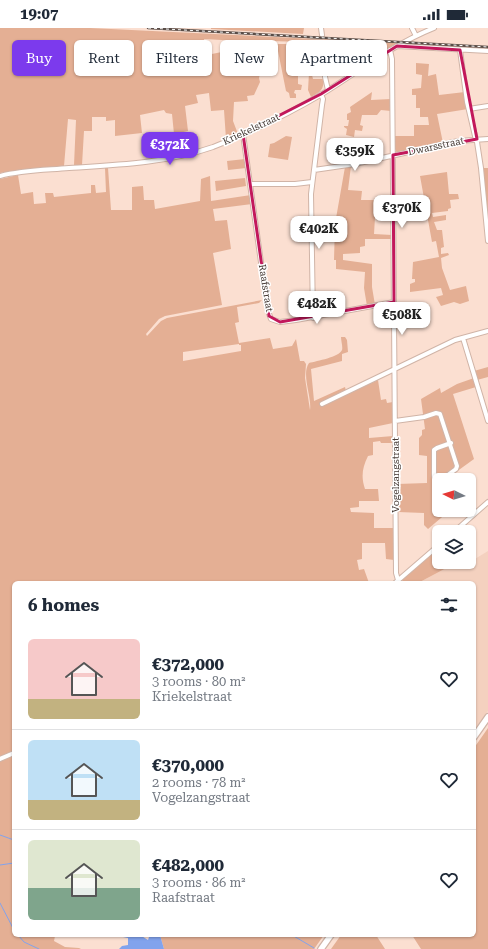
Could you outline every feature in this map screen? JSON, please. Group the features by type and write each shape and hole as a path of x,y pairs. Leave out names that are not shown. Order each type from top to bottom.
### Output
{"main road":[{"path":"476,734 488,717"},
{"path":"320,949 329,937"}],"street":[{"path":"321,28 322,35"},
{"path":"412,28 416,36"},
{"name":"Kriekelstraat","path":"0,176 29,171 155,161 212,147 243,134 328,90 390,50 434,28"},
{"path":"397,46 488,51"},
{"name":"Vogelzangstraat","path":"390,50 392,59 397,581"},
{"path":"460,50 469,109 481,168 488,241"},
{"path":"326,76 328,90"},
{"path":"313,318 311,194 323,99 320,94"},
{"path":"469,109 488,106"},
{"name":"Raafstraat","path":"243,134 266,298 270,316 274,320 280,322 313,318 394,302"},
{"name":"Dwarsstraat","path":"314,170 345,166 458,141 488,139"},
{"path":"250,184 312,182"},
{"path":"322,404 455,340 488,331"},
{"path":"463,338 488,421"},
{"path":"395,421 424,417 439,413 442,416 458,464 457,468 450,473"},
{"path":"434,473 434,450 451,443"},
{"path":"462,525 488,502"},
{"path":"398,581 432,551"},
{"path":"0,759 12,754"}],"highlighted area":[{"path":"397,46 460,50 477,139 393,155 394,302 280,322 269,316 243,134 321,94"}],"shaded area":[{"path":"0,28 90,28 336,40 286,40 286,41 278,41 278,40 204,39 142,40 142,76 212,76 212,54 220,52 220,76 260,76 260,82 254,95 247,96 248,101 234,102 233,121 238,134 226,139 224,110 211,111 209,93 196,95 198,103 185,106 188,131 174,134 172,114 166,113 164,110 140,115 142,133 115,136 115,120 106,121 106,117 92,117 92,131 84,131 82,165 74,165 76,120 68,119 64,166 0,173"},
{"path":"211,28 304,28 303,34"},
{"path":"387,43 397,43 387,50"},
{"path":"278,44 286,44 286,76 298,76 298,84 302,85 301,90 295,90 294,93 296,94 296,98 290,98 289,93 286,91"},
{"path":"416,63 429,64 428,76 436,74 439,95 465,92 468,109 437,114 443,143 397,153 395,149 395,136 414,136 414,125 429,125 428,117 420,117 420,108 416,108 416,95 412,95 412,89 421,88 422,75 416,74"},
{"path":"309,76 312,76 313,79 324,79 321,90 311,97 308,90"},
{"path":"372,92 371,100 391,99 391,111 381,110 377,115 362,115 360,125 363,126 362,131 355,130 354,137 346,135 347,129 344,126 348,126 349,120 347,120 347,114 351,112 350,107"},
{"path":"286,136 292,137 288,160 268,157 270,144"},
{"path":"245,159 246,168 228,170 227,161"},
{"path":"351,166 348,190 362,191 361,200 376,200 374,234 392,235 392,239 365,239 365,246 360,247 360,253 343,254 343,260 372,264 372,287 375,305 367,306 364,288 365,272 336,269 336,260 334,260 335,224 345,167"},
{"path":"105,168 108,168 111,210 132,210 132,187 143,186 144,200 154,200 155,209 200,201 201,179 210,176 211,201 251,195 252,204 213,209 215,221 227,220 231,249 213,253 222,305 165,316 159,319 146,334 147,336 161,321 167,318 262,300 259,303 237,307 239,322 235,323 239,343 270,338 273,349 292,346 296,339 300,361 304,361 306,364 305,378 310,410 306,379 309,363 337,355 342,350 341,337 345,337 347,340 348,352 342,354 342,361 311,369 314,401 345,387 346,391 324,405 378,380 381,400 386,399 387,403 393,402 393,423 369,428 369,438 393,436 393,443 381,443 380,441 373,442 373,455 368,456 363,469 365,489 378,489 379,501 359,501 359,507 350,508 351,512 374,513 374,528 393,528 394,560 386,559 385,543 362,543 362,559 357,560 359,570 364,569 368,581 12,581 12,937 55,937 54,941 65,947 81,949 0,949 0,179 18,175 21,194 33,192 34,204 46,203 45,193 53,193 54,197 91,193 91,185 95,185 96,193 106,192","holes":["239,344 241,345 241,351 183,361 183,352"]},
{"path":"482,168 488,168 488,219"},
{"path":"447,172 449,194 458,194 459,199 450,200 451,208 448,209 448,211 432,213 433,217 446,215 446,220 434,222 437,230 442,230 444,247 441,248 441,254 448,253 449,255 441,258 442,268 450,290 466,286 469,301 460,304 454,302 441,306 436,297 443,295 441,288 410,292 410,284 415,282 415,279 412,279 413,262 439,257 436,241 432,242 420,176"},
{"path":"245,178 246,186 216,191 215,181"},
{"path":"488,367 488,377 477,380 474,371"},
{"path":"474,378 476,387 453,394 474,459 455,473 432,473 432,517 442,517 428,529 424,525 424,513 398,512 397,484 427,483 427,456 419,455 419,438 422,435 422,430 425,429 421,399 440,388 441,393 457,384"},
{"path":"488,551 488,711 476,727 476,581 422,581 444,569 476,569 476,558"},
{"path":"432,554 432,569 444,569 422,581 403,581"},
{"path":"488,728 488,949 421,949 413,937 476,937 476,745"},
{"path":"161,937 323,937 314,949 164,949"},
{"path":"340,937 377,937 385,949 331,949"}],"water":[{"path":"123,937 143,937 148,940 149,937 161,937 164,949 119,949 122,946 128,945 128,938"}],"waterway":[{"path":"0,835 12,839"},
{"path":"0,865 12,863"},
{"path":"0,903 12,926"},
{"path":"20,937 24,942 39,949"},
{"path":"295,937 314,948"}],"railway":[{"path":"148,28 488,47"}]}
